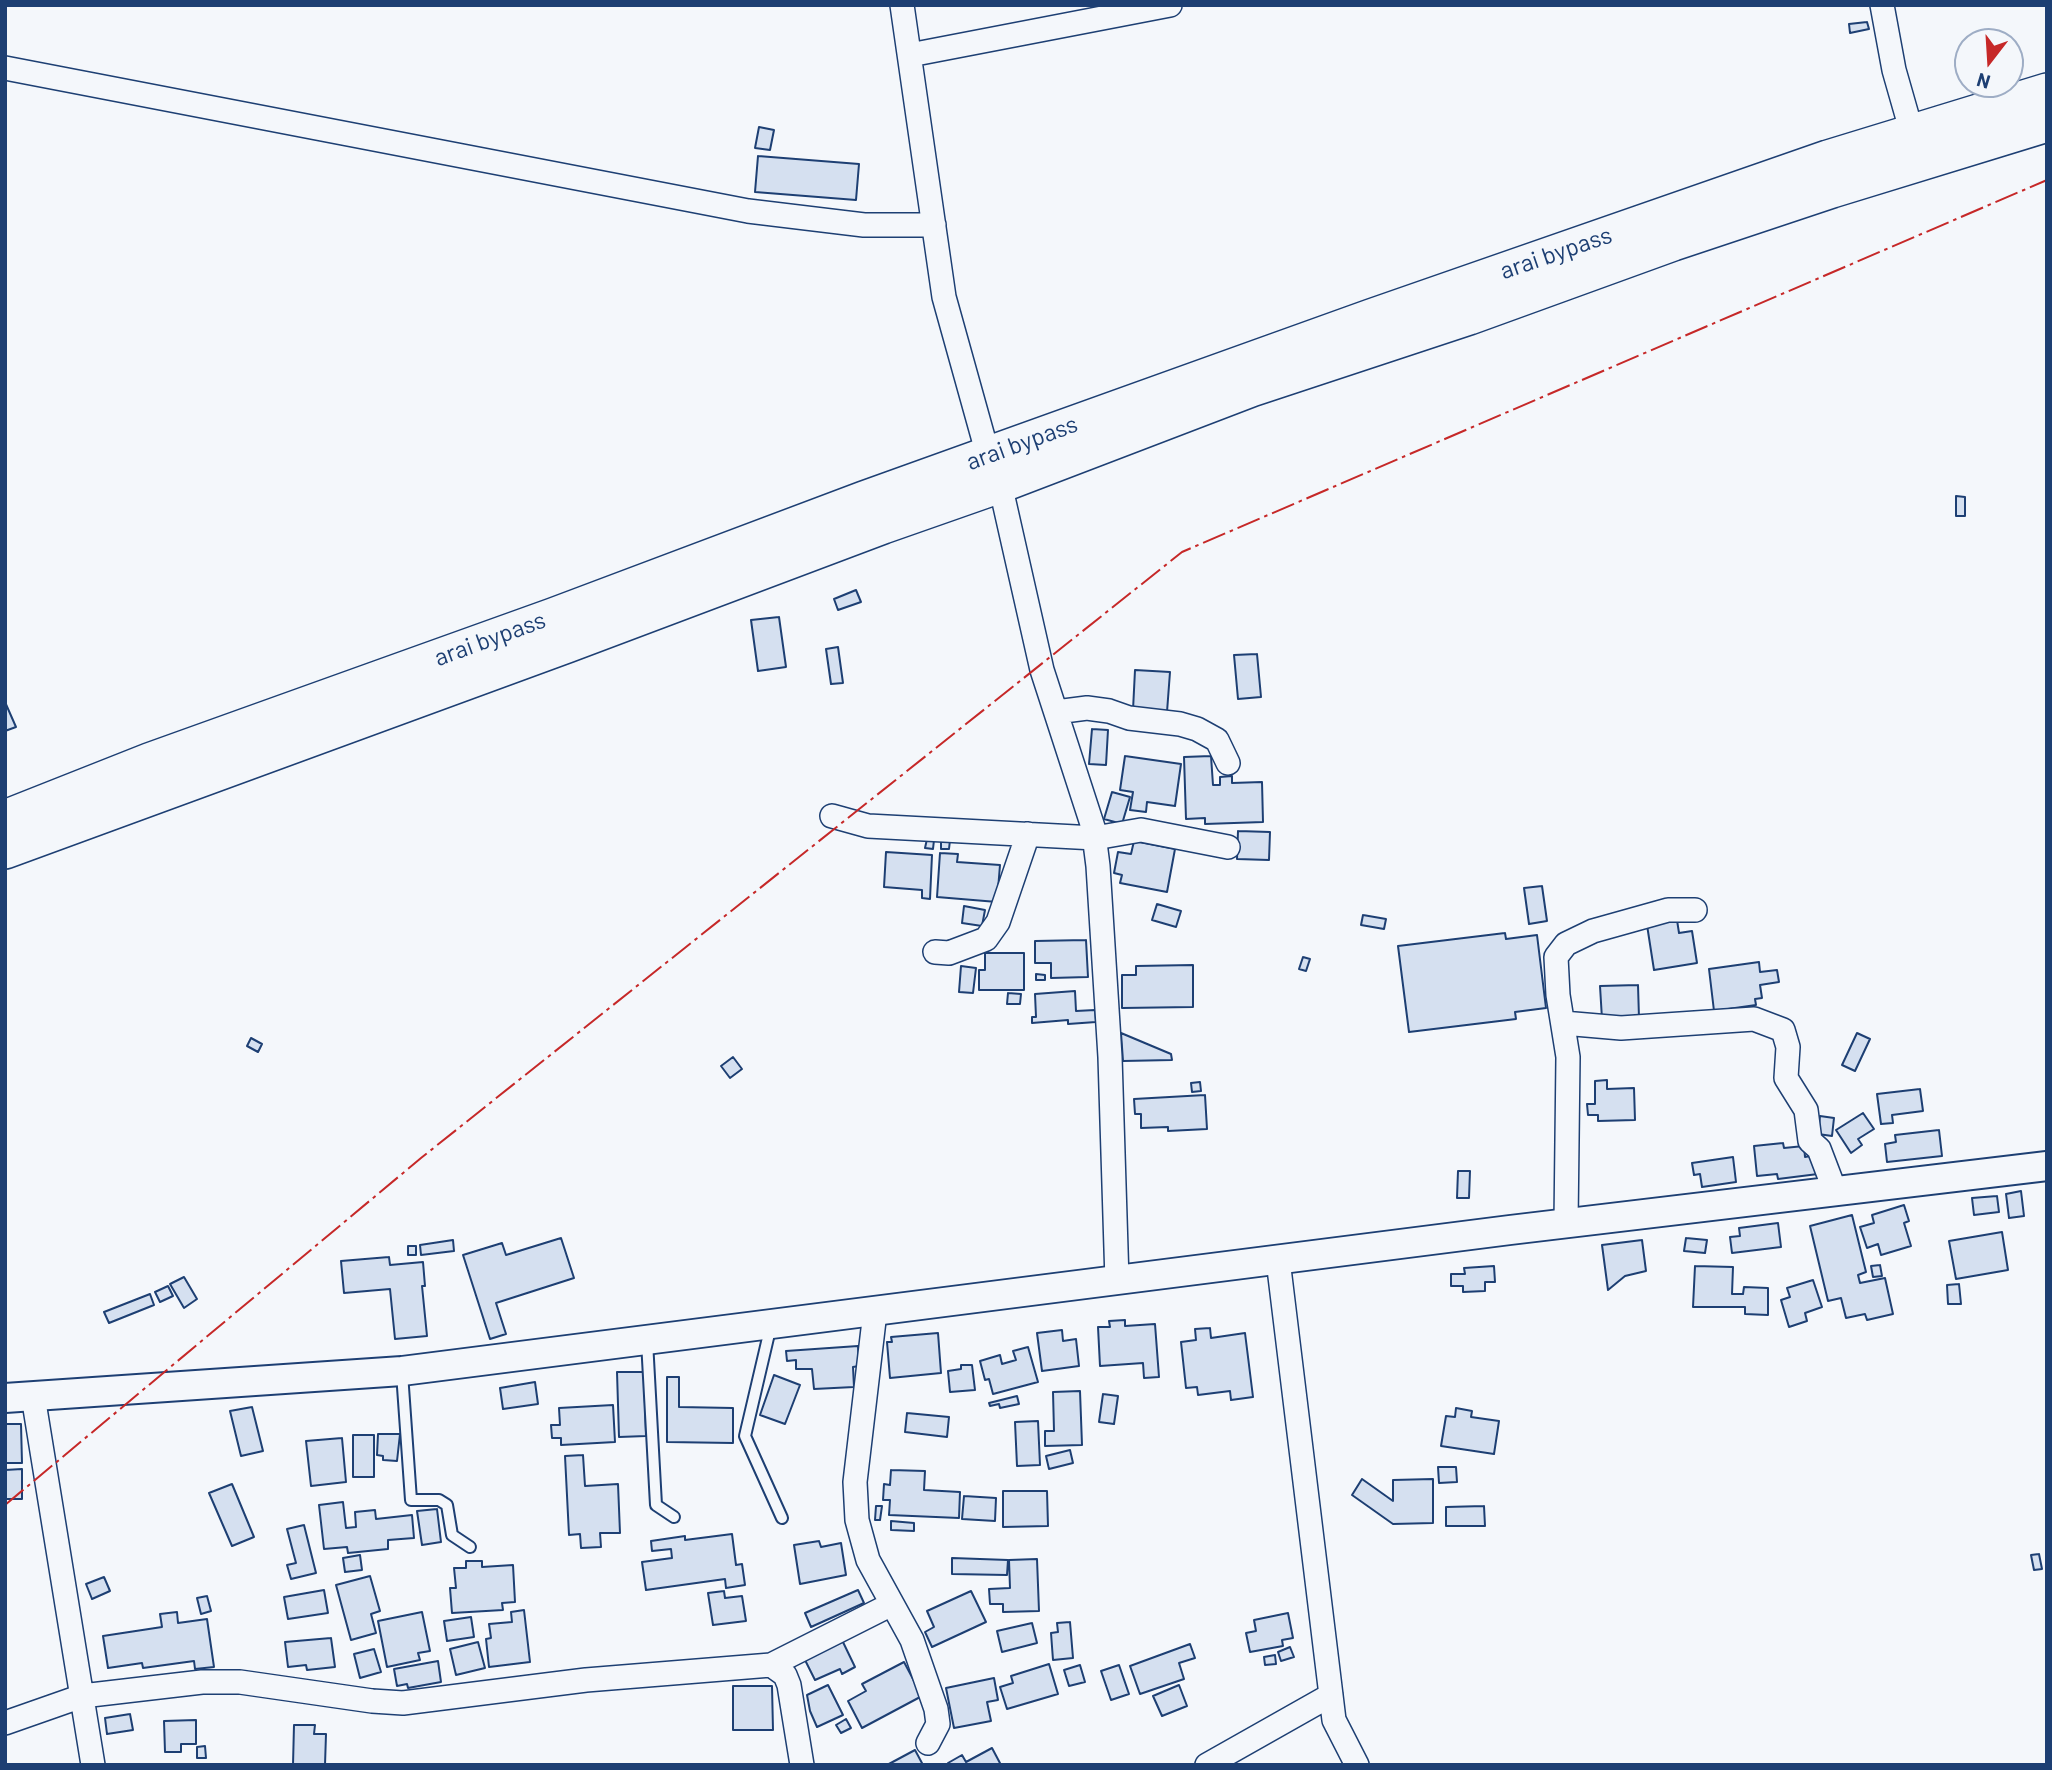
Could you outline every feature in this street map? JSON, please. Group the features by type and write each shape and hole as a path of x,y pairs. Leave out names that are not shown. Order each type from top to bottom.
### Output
{"highway":[{"name":"arai bypass","path":"5,850 883,525 994,470 1544,256 1828,159 2047,92"},
{"name":"arai bypass","path":"5,819 149,762 566,612 1469,316 1673,242 1832,189 2047,123"}],"street":[{"path":"902,5 944,297 994,470 1042,670 1095,838 1110,1057 1117,1281"},
{"path":"909,55 1170,5"},
{"path":"1882,5 1894,70 1912,133"},
{"path":"5,68 748,211 864,226 934,225"},
{"path":"1056,712 1087,708 1197,729 1217,740 1228,763"},
{"path":"832,816 868,826 1095,838 1141,830 1228,847"},
{"path":"935,952 949,953 986,939 998,922 1028,834"},
{"path":"1566,1223 1568,1057 1556,957 1566,944 1593,931 1668,910 1695,909"},
{"path":"1563,1023 1621,1028 1754,1019 1783,1030 1788,1047 1786,1078 1806,1110 1810,1141 1819,1149 1835,1191"},
{"path":"5,1398 402,1371 1566,1223 2047,1166"},
{"path":"1278,1260 1334,1720 1357,1765"},
{"path":"875,1312 860,1426 855,1495 857,1520 868,1560 912,1640 936,1709 938,1724 929,1743"},
{"path":"33,1396 93,1765"},
{"path":"5,1723 82,1696 202,1682 240,1682 403,1703 586,1680 771,1665 892,1604"},
{"path":"771,1665 785,1675 789,1685 802,1765"},
{"path":"1207,1765 1331,1695"}],"lane":[{"path":"771,1325 745,1436 782,1518"},
{"path":"647,1341 656,1505 674,1517"},
{"path":"402,1371 411,1500 439,1500 447,1505 452,1535 470,1547"}],"building":[{"path":"1867,22 1869,29 1850,33 1849,24"},
{"path":"759,127 774,130 770,150 755,148"},
{"path":"758,156 859,164 856,200 755,192"},
{"path":"1956,496 1965,497 1965,516 1956,516"},
{"path":"856,590 861,602 838,610 834,599"},
{"path":"779,617 786,667 758,671 751,620"},
{"path":"838,647 843,683 831,684 826,649"},
{"path":"1257,654 1261,697 1238,699 1234,655"},
{"path":"1135,670 1170,672 1167,712 1133,710"},
{"path":"5,702 16,727 5,731"},
{"path":"1092,729 1108,730 1106,765 1089,764"},
{"path":"1125,756 1181,764 1175,806 1147,802 1146,812 1130,810 1133,792 1120,790"},
{"path":"1211,756 1213,785 1220,785 1220,777 1232,776 1232,783 1262,782 1263,822 1205,824 1205,818 1186,819 1184,757"},
{"path":"1112,792 1130,797 1122,824 1104,819"},
{"path":"1238,831 1270,832 1269,860 1237,859"},
{"path":"927,839 934,840 933,849 925,848"},
{"path":"941,839 950,840 949,849 941,849"},
{"path":"1134,841 1175,849 1167,892 1120,883 1122,875 1114,873 1118,852 1131,854"},
{"path":"886,852 932,855 930,899 922,898 922,890 884,887"},
{"path":"940,853 958,854 957,862 1000,865 997,902 937,897"},
{"path":"1542,886 1547,921 1529,924 1524,888"},
{"path":"1157,904 1181,911 1176,927 1152,920"},
{"path":"964,906 985,910 982,926 962,923"},
{"path":"1363,915 1386,919 1384,929 1361,925"},
{"path":"1677,920 1679,933 1692,931 1697,963 1654,970 1647,925"},
{"path":"1505,933 1506,939 1537,935 1546,1008 1515,1012 1516,1019 1409,1032 1398,946"},
{"path":"1086,940 1088,977 1051,978 1051,963 1035,963 1035,941"},
{"path":"985,953 1024,953 1024,990 979,990 979,970 985,970"},
{"path":"1303,957 1310,959 1306,971 1299,969"},
{"path":"1759,962 1760,972 1777,970 1779,982 1760,985 1762,998 1755,999 1756,1005 1714,1011 1709,969"},
{"path":"1193,965 1193,1007 1122,1008 1122,975 1136,975 1136,966"},
{"path":"961,966 976,968 973,993 959,992"},
{"path":"1036,974 1045,975 1045,980 1036,980"},
{"path":"1638,985 1639,1018 1602,1019 1600,986"},
{"path":"1075,991 1076,1011 1095,1010 1096,1022 1068,1024 1068,1020 1032,1023 1032,1017 1036,1017 1035,994"},
{"path":"1008,993 1021,994 1020,1004 1007,1004"},
{"path":"1121,1033 1171,1054 1172,1060 1123,1061"},
{"path":"1857,1033 1870,1039 1855,1071 1842,1065"},
{"path":"251,1038 262,1044 258,1052 247,1046"},
{"path":"733,1057 742,1069 730,1078 721,1066"},
{"path":"1607,1080 1607,1089 1634,1088 1635,1120 1598,1121 1598,1115 1588,1115 1587,1104 1595,1104 1595,1081"},
{"path":"1200,1082 1201,1091 1192,1092 1191,1083"},
{"path":"1920,1089 1923,1111 1892,1115 1893,1123 1881,1124 1877,1094"},
{"path":"1205,1095 1207,1129 1168,1131 1168,1127 1141,1128 1141,1114 1135,1114 1134,1099"},
{"path":"1863,1113 1874,1129 1858,1139 1862,1145 1851,1153 1836,1130"},
{"path":"1820,1116 1834,1118 1832,1136 1818,1134"},
{"path":"1939,1130 1942,1156 1887,1162 1885,1144 1896,1142 1895,1135"},
{"path":"1783,1143 1784,1148 1804,1146 1805,1157 1816,1155 1818,1174 1778,1179 1777,1174 1757,1176 1754,1146"},
{"path":"1733,1157 1736,1182 1702,1187 1700,1174 1694,1175 1692,1163"},
{"path":"1458,1171 1470,1171 1469,1198 1457,1198"},
{"path":"2021,1191 2024,1216 2009,1218 2006,1194"},
{"path":"1997,1196 1999,1212 1974,1215 1972,1198"},
{"path":"1904,1205 1909,1221 1904,1223 1911,1246 1881,1255 1878,1244 1867,1248 1860,1227 1874,1223 1872,1215"},
{"path":"1852,1215 1866,1272 1858,1275 1860,1283 1885,1278 1893,1314 1867,1320 1865,1314 1846,1318 1841,1298 1828,1301 1810,1226"},
{"path":"1778,1223 1781,1247 1732,1253 1730,1237 1740,1236 1739,1228"},
{"path":"2002,1232 2008,1270 1956,1279 1949,1241"},
{"path":"561,1238 574,1278 496,1303 506,1334 490,1339 463,1255 502,1243 506,1255"},
{"path":"1686,1238 1707,1240 1705,1253 1684,1251"},
{"path":"453,1240 454,1251 421,1255 420,1245"},
{"path":"1642,1240 1646,1271 1625,1276 1608,1290 1602,1245"},
{"path":"408,1246 416,1246 416,1255 408,1255"},
{"path":"389,1257 390,1265 423,1262 425,1286 422,1286 427,1336 395,1339 390,1289 344,1293 341,1261"},
{"path":"1880,1265 1882,1276 1873,1277 1871,1266"},
{"path":"1494,1266 1495,1282 1485,1282 1485,1291 1463,1292 1463,1286 1451,1286 1451,1274 1465,1274 1464,1268"},
{"path":"1695,1266 1733,1267 1732,1294 1743,1294 1744,1287 1768,1288 1768,1315 1745,1314 1745,1307 1693,1307"},
{"path":"184,1277 197,1299 184,1308 170,1284"},
{"path":"1813,1280 1822,1307 1805,1313 1807,1321 1789,1327 1781,1300 1790,1297 1787,1288"},
{"path":"1959,1284 1961,1304 1948,1304 1947,1285"},
{"path":"168,1286 173,1296 160,1302 155,1292"},
{"path":"150,1294 154,1305 109,1323 104,1312"},
{"path":"1125,1320 1125,1326 1155,1324 1159,1377 1144,1378 1143,1363 1100,1366 1098,1327 1110,1327 1109,1321"},
{"path":"1210,1328 1211,1338 1245,1333 1253,1397 1231,1400 1230,1391 1198,1395 1197,1387 1186,1388 1181,1342 1196,1340 1195,1329"},
{"path":"1062,1330 1063,1341 1076,1339 1079,1366 1042,1371 1037,1333"},
{"path":"938,1333 941,1373 890,1378 887,1342 892,1342 891,1337"},
{"path":"858,1346 859,1366 853,1367 854,1387 814,1389 812,1369 796,1369 796,1360 787,1361 786,1351"},
{"path":"1028,1347 1038,1382 993,1394 989,1379 985,1380 980,1361 1000,1355 1002,1364 1016,1360 1013,1351"},
{"path":"961,1365 972,1365 975,1390 950,1392 948,1371 961,1369"},
{"path":"617,1372 644,1372 646,1436 619,1437"},
{"path":"774,1375 800,1385 785,1424 760,1415"},
{"path":"667,1377 679,1377 679,1407 733,1408 733,1443 667,1442"},
{"path":"535,1382 538,1404 503,1409 500,1388"},
{"path":"1080,1391 1082,1445 1045,1446 1045,1431 1054,1431 1053,1392"},
{"path":"1103,1394 1118,1396 1114,1424 1099,1422"},
{"path":"1017,1396 1019,1404 1000,1408 999,1404 990,1406 989,1403"},
{"path":"613,1405 615,1442 561,1445 561,1438 552,1438 551,1425 560,1425 559,1408"},
{"path":"252,1407 263,1451 241,1456 230,1411"},
{"path":"1456,1408 1472,1411 1471,1417 1499,1421 1494,1454 1441,1446 1446,1416 1455,1417"},
{"path":"907,1413 949,1417 947,1437 905,1432"},
{"path":"1038,1421 1040,1465 1017,1466 1015,1422"},
{"path":"5,1424 21,1424 22,1463 5,1463"},
{"path":"378,1434 400,1434 397,1461 383,1460 383,1456 377,1455"},
{"path":"353,1435 374,1435 374,1477 353,1477"},
{"path":"342,1438 346,1482 311,1486 306,1441"},
{"path":"1070,1450 1073,1463 1049,1469 1046,1456"},
{"path":"583,1455 585,1486 618,1484 620,1533 600,1533 601,1547 581,1548 580,1534 569,1535 565,1456"},
{"path":"1438,1467 1456,1467 1457,1482 1439,1483"},
{"path":"22,1469 22,1499 5,1499 5,1470"},
{"path":"891,1470 925,1471 924,1490 960,1492 959,1518 889,1515 890,1500 883,1500 884,1484 890,1485"},
{"path":"1362,1479 1393,1501 1393,1480 1433,1479 1433,1523 1393,1524 1352,1495"},
{"path":"232,1484 254,1537 232,1546 209,1493"},
{"path":"1003,1491 1047,1491 1048,1526 1003,1527"},
{"path":"964,1496 996,1498 995,1521 962,1519"},
{"path":"343,1502 346,1528 356,1527 355,1512 375,1510 376,1519 412,1515 414,1538 388,1540 388,1549 348,1553 347,1547 324,1549 319,1505"},
{"path":"876,1506 882,1506 880,1520 875,1520"},
{"path":"1484,1506 1485,1526 1446,1526 1446,1507"},
{"path":"437,1509 441,1542 422,1545 417,1511"},
{"path":"891,1521 914,1523 914,1531 891,1530"},
{"path":"304,1525 316,1573 291,1579 287,1565 296,1563 287,1529"},
{"path":"732,1534 736,1565 742,1564 745,1585 726,1588 725,1579 646,1590 642,1562 672,1558 671,1549 652,1551 651,1541"},
{"path":"819,1541 821,1547 841,1543 846,1575 800,1584 794,1545"},
{"path":"2039,1554 2042,1569 2034,1570 2031,1555"},
{"path":"360,1555 362,1570 345,1572 343,1558"},
{"path":"952,1558 1008,1560 1007,1575 952,1574"},
{"path":"1037,1559 1039,1611 1003,1612 1003,1604 990,1604 989,1589 1010,1588 1009,1560"},
{"path":"466,1561 482,1561 482,1567 513,1565 515,1602 502,1603 503,1610 452,1613 450,1588 456,1588 454,1568 466,1568"},
{"path":"370,1576 380,1611 371,1614 376,1633 351,1640 336,1585"},
{"path":"104,1577 110,1591 92,1599 86,1584"},
{"path":"324,1590 328,1613 288,1619 284,1597"},
{"path":"858,1590 864,1603 811,1627 805,1613"},
{"path":"724,1591 725,1598 742,1596 746,1621 713,1625 708,1593"},
{"path":"971,1591 986,1622 932,1647 925,1632 934,1627 927,1611"},
{"path":"207,1596 211,1611 201,1614 197,1598"},
{"path":"524,1610 530,1662 489,1667 486,1639 491,1638 489,1624 512,1622 511,1612"},
{"path":"177,1612 178,1623 207,1619 214,1667 195,1669 194,1661 143,1668 142,1663 108,1668 103,1636 162,1627 160,1614"},
{"path":"422,1612 430,1651 418,1653 420,1660 387,1667 378,1621"},
{"path":"1288,1613 1293,1638 1282,1640 1283,1646 1250,1652 1246,1633 1256,1631 1254,1620"},
{"path":"471,1617 474,1637 447,1641 444,1621"},
{"path":"1070,1622 1073,1658 1053,1660 1051,1633 1058,1632 1057,1623"},
{"path":"1032,1623 1037,1643 1002,1652 997,1631"},
{"path":"331,1638 335,1667 307,1670 306,1665 288,1667 285,1642"},
{"path":"842,1640 855,1667 842,1674 840,1669 815,1680 804,1658"},
{"path":"478,1642 485,1668 456,1675 450,1649"},
{"path":"1190,1644 1195,1658 1179,1663 1184,1679 1140,1694 1130,1666"},
{"path":"1290,1647 1294,1657 1281,1661 1278,1652"},
{"path":"374,1649 381,1672 360,1678 354,1654"},
{"path":"1275,1655 1276,1664 1265,1665 1264,1657"},
{"path":"438,1661 441,1682 408,1688 407,1684 397,1686 394,1669"},
{"path":"904,1662 922,1696 862,1728 848,1701 866,1691 862,1684"},
{"path":"1049,1664 1058,1694 1007,1709 1000,1687 1013,1683 1011,1676"},
{"path":"1080,1665 1085,1682 1069,1686 1064,1670"},
{"path":"1119,1665 1129,1694 1111,1700 1101,1671"},
{"path":"994,1678 998,1700 987,1702 991,1721 954,1728 946,1688"},
{"path":"828,1685 843,1715 817,1727 807,1695"},
{"path":"1179,1685 1187,1706 1162,1716 1153,1696"},
{"path":"733,1686 772,1686 773,1730 733,1730"},
{"path":"130,1714 133,1730 107,1734 105,1718"},
{"path":"846,1719 851,1728 841,1733 836,1725"},
{"path":"196,1720 196,1744 181,1744 181,1752 165,1752 164,1721"},
{"path":"294,1725 315,1725 314,1734 326,1734 325,1765 293,1765"},
{"path":"205,1746 206,1758 197,1758 197,1747"},
{"path":"992,1748 1001,1765 948,1763 962,1755 966,1762"},
{"path":"915,1750 923,1765 887,1765"}],"power":[{"path":"5,1505 421,1158 1182,552 2047,180"}]}
